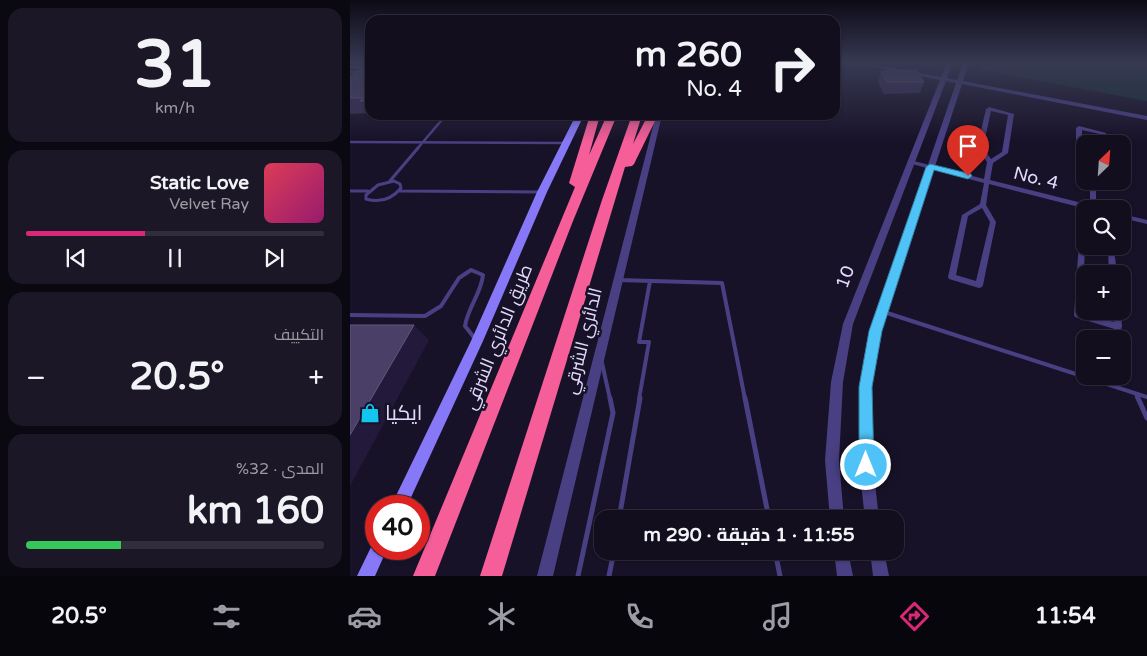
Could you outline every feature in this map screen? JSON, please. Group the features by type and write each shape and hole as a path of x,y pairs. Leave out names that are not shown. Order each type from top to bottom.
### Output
{"highway":[{"path":"566,220 578,167 593,120"},
{"name":"طريق الدائري الشرقي","path":"424,576 566,220 610,120"},
{"path":"491,576 608,200 635,120"},
{"path":"608,200 650,120"}],"main road":[{"path":"404,495 477,341 542,192 578,120"},
{"path":"366,576 373,560"}],"street":[{"name":"10","path":"836,510 832,460 837,382 848,324 940,89"},
{"path":"871,510 866,465 866,387 876,331 957,89"},
{"path":"1007,89 1147,118"},
{"path":"1018,89 1147,111"},
{"path":"983,206 965,215 952,277 980,285 993,222 983,206 990,162 980,148 989,109 1012,114 1005,154 990,162"},
{"name":"الدائري الشرقي","path":"545,576 659,120"},
{"path":"1079,135 1079,128 1102,133 1102,135"},
{"name":"No. 4","path":"910,162 1076,204"},
{"path":"1131,218 1147,222"},
{"path":"1096,320 1118,327 1118,320"},
{"path":"842,560 845,576"},
{"path":"878,560 881,576"}],"lane":[{"path":"389,182 442,120"},
{"path":"350,142 566,143"},
{"path":"399,191 400,184 389,182 377,184 368,191 366,199 373,201 390,198 399,191 542,192"},
{"path":"350,191 368,191"},
{"path":"350,315 425,316 434,314 443,307 460,275 472,270 483,275 483,283 466,314 465,326 477,341"},
{"path":"618,280 722,283 767,510"},
{"path":"621,510 649,342 639,342 650,281"},
{"path":"882,311 1147,397"},
{"path":"578,576 613,413 600,354"},
{"path":"1136,394 1147,418"},
{"path":"610,576 613,560"},
{"path":"777,560 780,576"}],"green space":[{"path":"1082,89 1147,89 1147,101"}],"building":[{"path":"350,89 365,89 365,101 360,101 363,98 350,98"},
{"path":"350,325 414,325 350,435"}],"place":[{"name":"ايكيا","path":"370,413"}],"route":[{"path":"866,465 866,387 876,331 889,286 930,167 968,176"}]}
